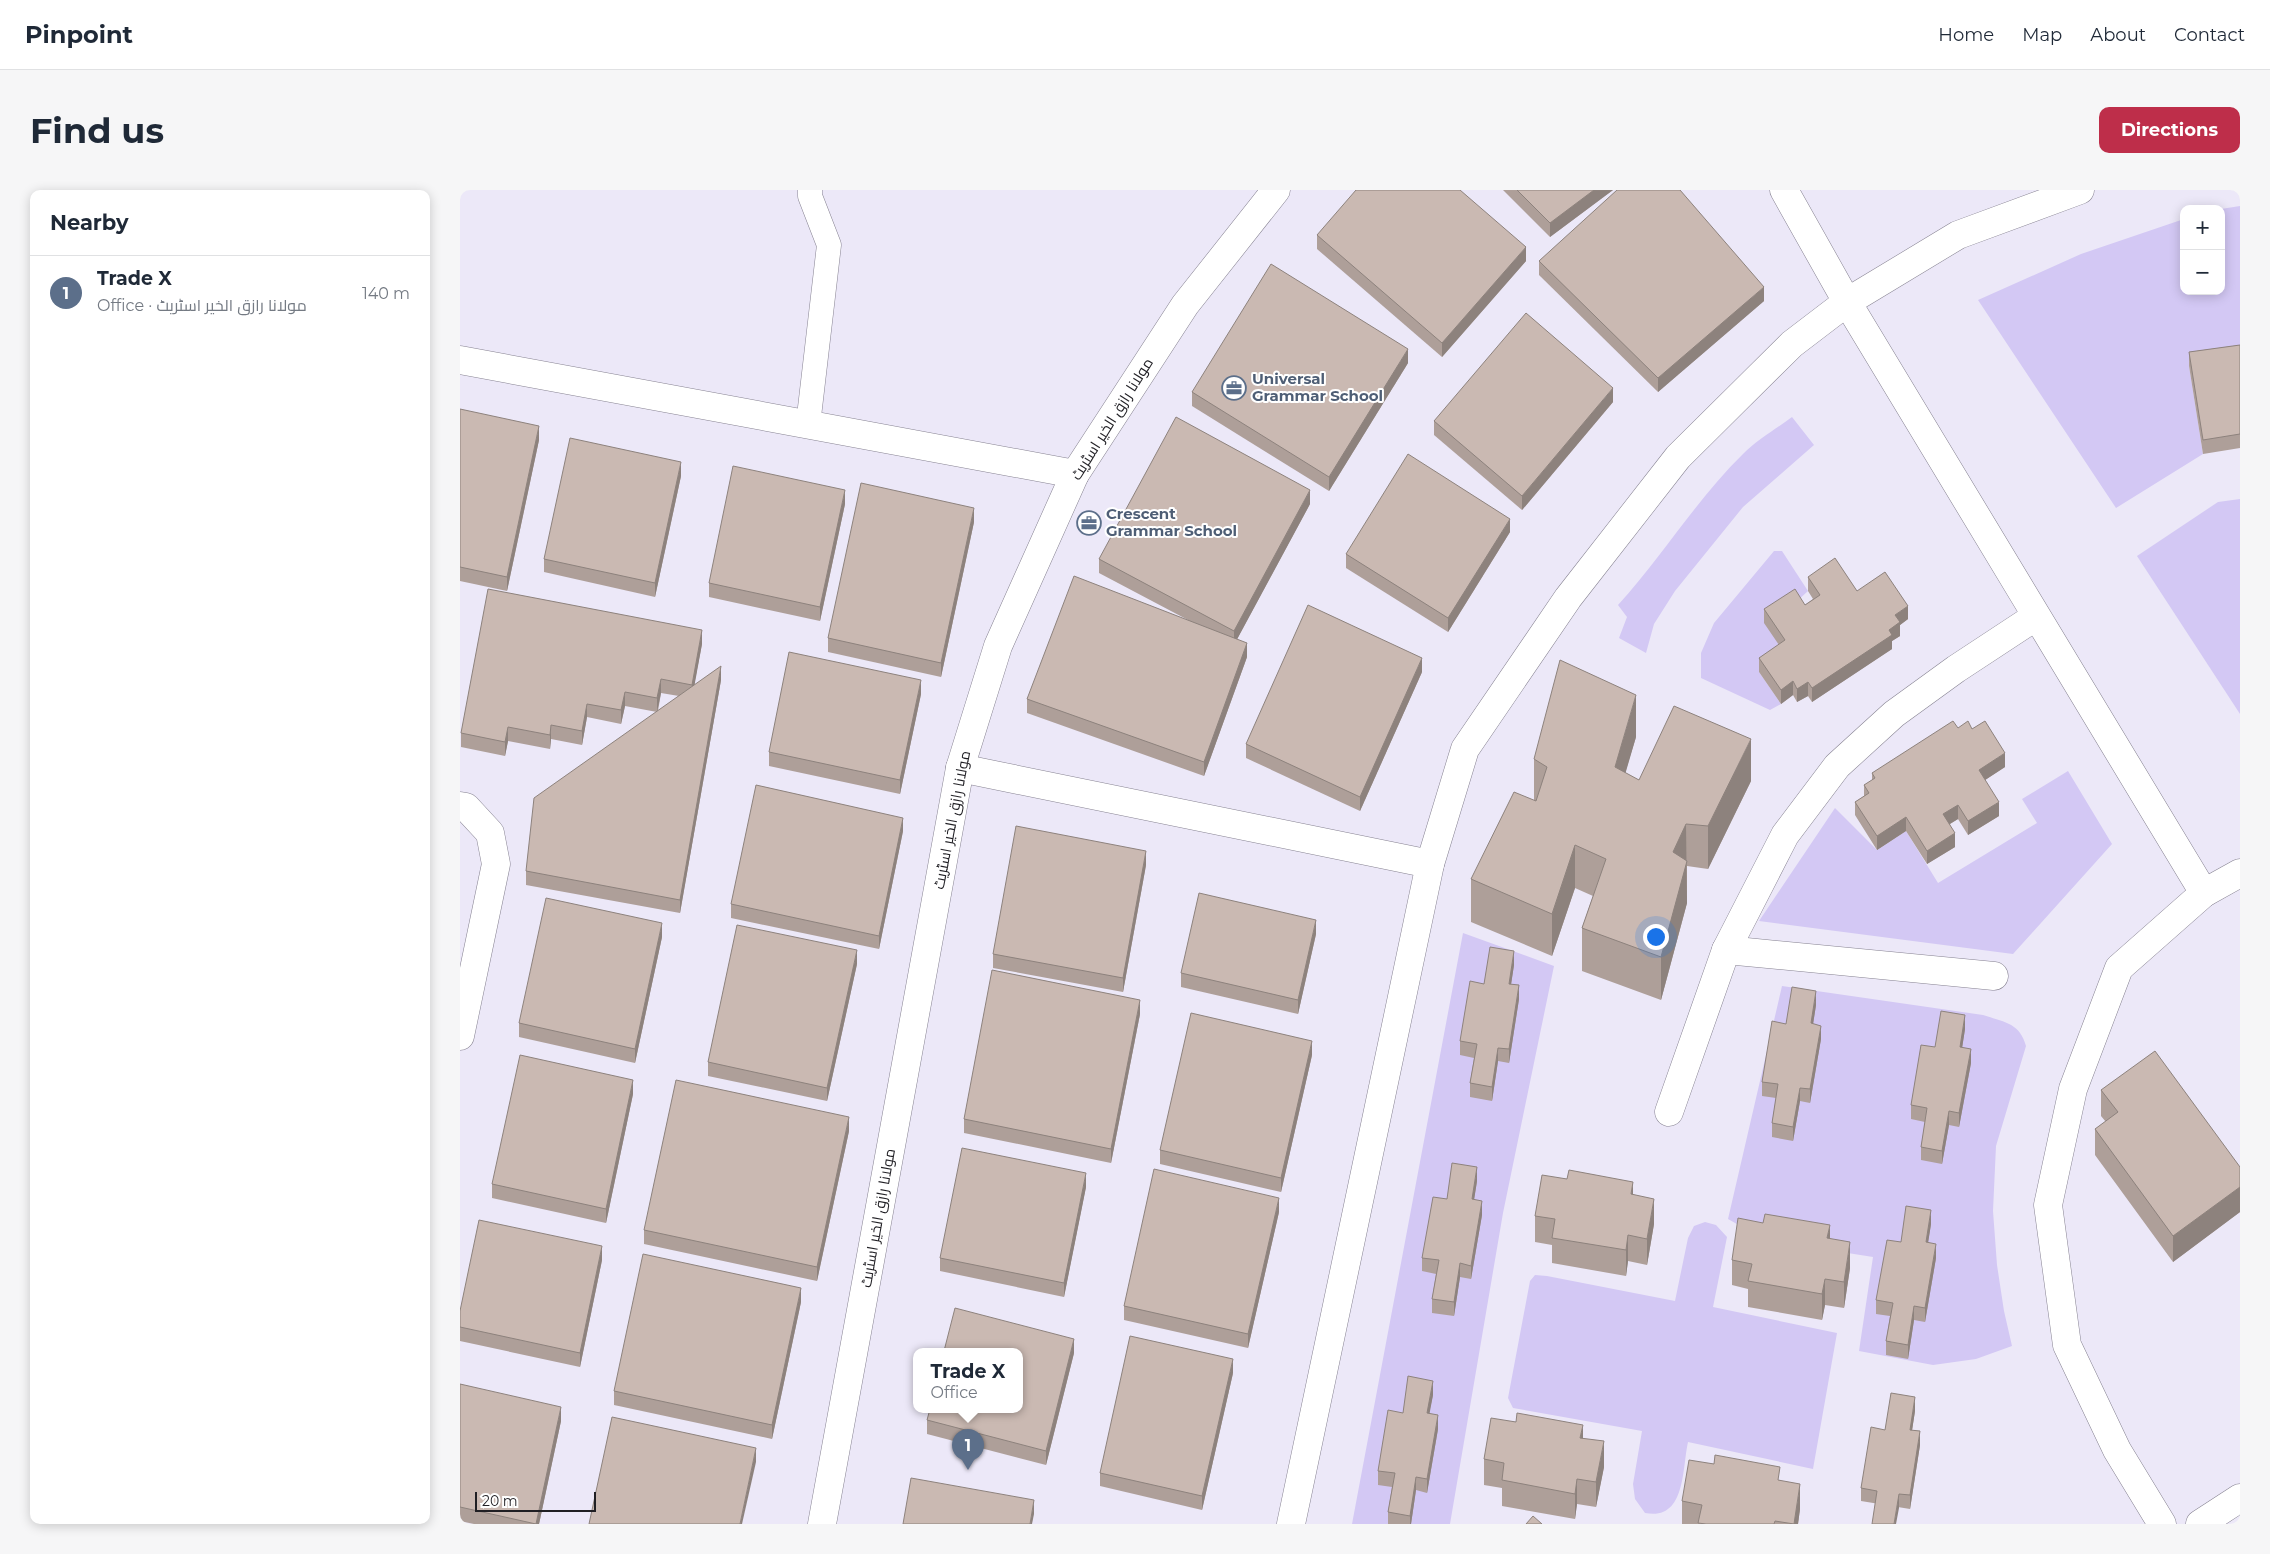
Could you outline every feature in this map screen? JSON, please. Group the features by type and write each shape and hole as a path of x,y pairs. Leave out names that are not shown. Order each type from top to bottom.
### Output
{"street":[{"name":"مولانا رازق الخیر اسٹریٹ","path":"822,1524 960,768 998,646 1075,474 1185,305 1276,190"},
{"path":"1784,190 1846,302 2035,617 2204,893"},
{"path":"1291,1524 1430,864 1465,749 1568,598 1678,457 1792,344 1846,302 1958,235 2080,190"},
{"path":"460,360 1075,474"},
{"path":"1669,1112 1726,950 1784,835 1837,766 1894,714 1956,669 2035,617"},
{"path":"960,768 1430,864"},
{"path":"460,806 466,808 490,833 496,864 460,1036"},
{"path":"2162,1524 2117,1450 2067,1345 2048,1205 2073,1089 2119,968 2204,893 2240,873"},
{"path":"1726,950 1994,976"},
{"path":"2200,1524 2240,1498"}],"lane":[{"path":"808,425 829,245 810,196 810,190"}],"shaded area":[{"path":"2240,206 2240,358 2189,366 2203,454 2116,508 1978,300 2081,254 2180,220 2180,295 2225,295 2225,208"},
{"path":"1792,417 1814,445 1743,507 1675,591 1654,624 1646,653 1619,638 1627,617 1618,605 1694,509 1726,472 1754,444"},
{"path":"2240,499 2240,714 2137,556 2218,502"},
{"path":"1774,551 1782,551 1808,591 1795,603 1785,654 1759,672 1781,704 1770,710 1701,678 1701,653 1714,623"},
{"path":"2068,771 2112,844 2013,954 1759,921 1835,808 1877,850 1906,831 1938,883 2037,823 2022,799"},
{"path":"1463,933 1554,966 1503,1213 1450,1524 1352,1524"},
{"path":"1782,986 1983,1015 2010,1024 2020,1032 2026,1046 1996,1146 1993,1211 1997,1265 2012,1346 1976,1359 1933,1365 1859,1351 1873,1257 1765,1240 1728,1219"},
{"path":"1705,1222 1716,1225 1727,1237 1713,1307 1837,1333 1813,1469 1688,1442 1683,1478 1675,1501 1668,1509 1658,1513 1645,1513 1635,1499 1633,1484 1642,1431 1513,1408 1508,1398 1530,1281 1535,1275 1547,1276 1675,1301 1688,1238 1694,1226"}],"building":[{"path":"1356,190 1460,190 1526,247 1442,343 1317,235"},
{"path":"1517,190 1594,190 1550,223"},
{"path":"1617,190 1680,190 1764,287 1658,378 1539,261"},
{"path":"1271,264 1408,349 1329,477 1192,392"},
{"path":"1526,313 1613,388 1522,496 1434,421"},
{"path":"2240,345 2240,434 2203,440 2189,352"},
{"path":"460,409 539,426 507,577 460,567"},
{"path":"1176,417 1310,490 1234,631 1099,559"},
{"path":"570,438 681,462 655,583 544,559"},
{"path":"1408,454 1510,519 1448,618 1346,554"},
{"path":"733,466 845,490 820,607 709,583"},
{"path":"861,483 974,508 941,663 828,638"},
{"path":"1835,558 1857,591 1885,572 1908,606 1895,615 1900,622 1889,630 1892,635 1812,688 1808,682 1797,689 1793,681 1781,690 1759,658 1785,640 1764,609 1795,589 1805,605 1820,595 1808,577"},
{"path":"1074,576 1247,643 1204,762 1027,699"},
{"path":"488,589 702,630 692,685 661,679 657,698 625,692 621,710 587,704 582,731 551,725 550,735 508,727 505,742 461,733"},
{"path":"1308,605 1422,658 1360,797 1246,744"},
{"path":"789,652 921,680 900,780 769,752"},
{"path":"1560,660 1636,695 1615,767 1639,780 1674,706 1751,739 1708,826 1686,824 1673,852 1687,861 1661,957 1582,928 1606,859 1575,845 1552,914 1471,879 1514,792 1536,801 1547,767 1534,759"},
{"path":"721,666 680,900 526,871 534,798"},
{"path":"1953,721 1958,728 1968,721 1972,729 1985,721 2005,753 1979,770 1999,802 1968,821 1958,805 1943,814 1955,833 1927,851 1906,817 1877,836 1855,802 1869,793 1864,785 1875,778 1872,773"},
{"path":"756,785 903,818 879,936 731,904"},
{"path":"1016,826 1146,851 1123,978 993,954"},
{"path":"1199,893 1316,920 1298,1000 1181,973"},
{"path":"546,898 662,923 635,1049 519,1023"},
{"path":"737,925 857,950 827,1088 708,1062"},
{"path":"1490,947 1514,951 1509,984 1519,985 1509,1049 1498,1048 1492,1087 1470,1083 1477,1044 1460,1041 1470,981 1484,984"},
{"path":"992,970 1140,1000 1111,1149 964,1119"},
{"path":"1792,987 1816,991 1811,1023 1821,1026 1810,1089 1800,1088 1793,1127 1772,1123 1778,1084 1762,1082 1772,1021 1786,1024"},
{"path":"1941,1011 1965,1015 1960,1047 1971,1049 1959,1113 1949,1111 1942,1151 1921,1147 1927,1108 1911,1105 1921,1045 1935,1047"},
{"path":"1191,1013 1312,1041 1281,1178 1160,1150"},
{"path":"2155,1051 2240,1167 2240,1187 2173,1236 2095,1129 2118,1112 2101,1090"},
{"path":"520,1055 633,1080 606,1209 492,1184"},
{"path":"676,1080 849,1117 817,1267 644,1230"},
{"path":"962,1148 1086,1173 1064,1283 940,1258"},
{"path":"1452,1163 1477,1167 1472,1199 1482,1201 1471,1266 1460,1263 1454,1302 1432,1299 1439,1260 1422,1258 1433,1197 1447,1199"},
{"path":"1154,1169 1279,1198 1248,1334 1124,1306"},
{"path":"1569,1170 1633,1182 1631,1194 1654,1199 1647,1239 1628,1235 1626,1250 1552,1238 1555,1219 1535,1216 1542,1175 1567,1179"},
{"path":"1906,1206 1931,1210 1926,1242 1936,1244 1925,1308 1914,1306 1908,1345 1886,1341 1893,1303 1876,1300 1887,1240 1901,1242"},
{"path":"1765,1214 1830,1225 1827,1238 1850,1242 1844,1282 1825,1279 1822,1294 1748,1281 1752,1264 1732,1260 1738,1218 1763,1223"},
{"path":"479,1220 602,1246 580,1353 460,1327 460,1311"},
{"path":"643,1254 801,1288 772,1425 614,1391"},
{"path":"955,1308 1074,1339 1046,1451 927,1420 929,1413 1023,1413 1023,1348 945,1348"},
{"path":"1130,1336 1233,1359 1202,1496 1100,1473"},
{"path":"1408,1376 1433,1381 1427,1413 1438,1415 1427,1479 1416,1477 1410,1516 1388,1512 1395,1473 1378,1471 1388,1410 1403,1413"},
{"path":"460,1384 561,1407 536,1524 460,1507"},
{"path":"1891,1393 1915,1397 1910,1430 1920,1431 1910,1495 1899,1494 1894,1524 1872,1524 1877,1491 1861,1488 1871,1427 1885,1430"},
{"path":"1517,1413 1583,1425 1580,1438 1604,1441 1596,1482 1577,1479 1575,1494 1502,1480 1504,1463 1484,1459 1491,1418 1516,1422"},
{"path":"612,1417 756,1448 740,1524 589,1524"},
{"path":"1715,1455 1780,1467 1778,1480 1800,1484 1794,1524 1775,1521 1774,1524 1698,1523 1702,1505 1682,1501 1689,1460 1714,1464"},
{"path":"911,1478 1034,1500 1030,1524 903,1524"},
{"path":"1533,1516 1542,1524 1526,1524"}],"place":[{"name":"Universal Grammar School","path":"1234,388"},
{"name":"Crescent Grammar School","path":"1089,523"},
{"name":"Trade X","path":"968,1470"}]}
